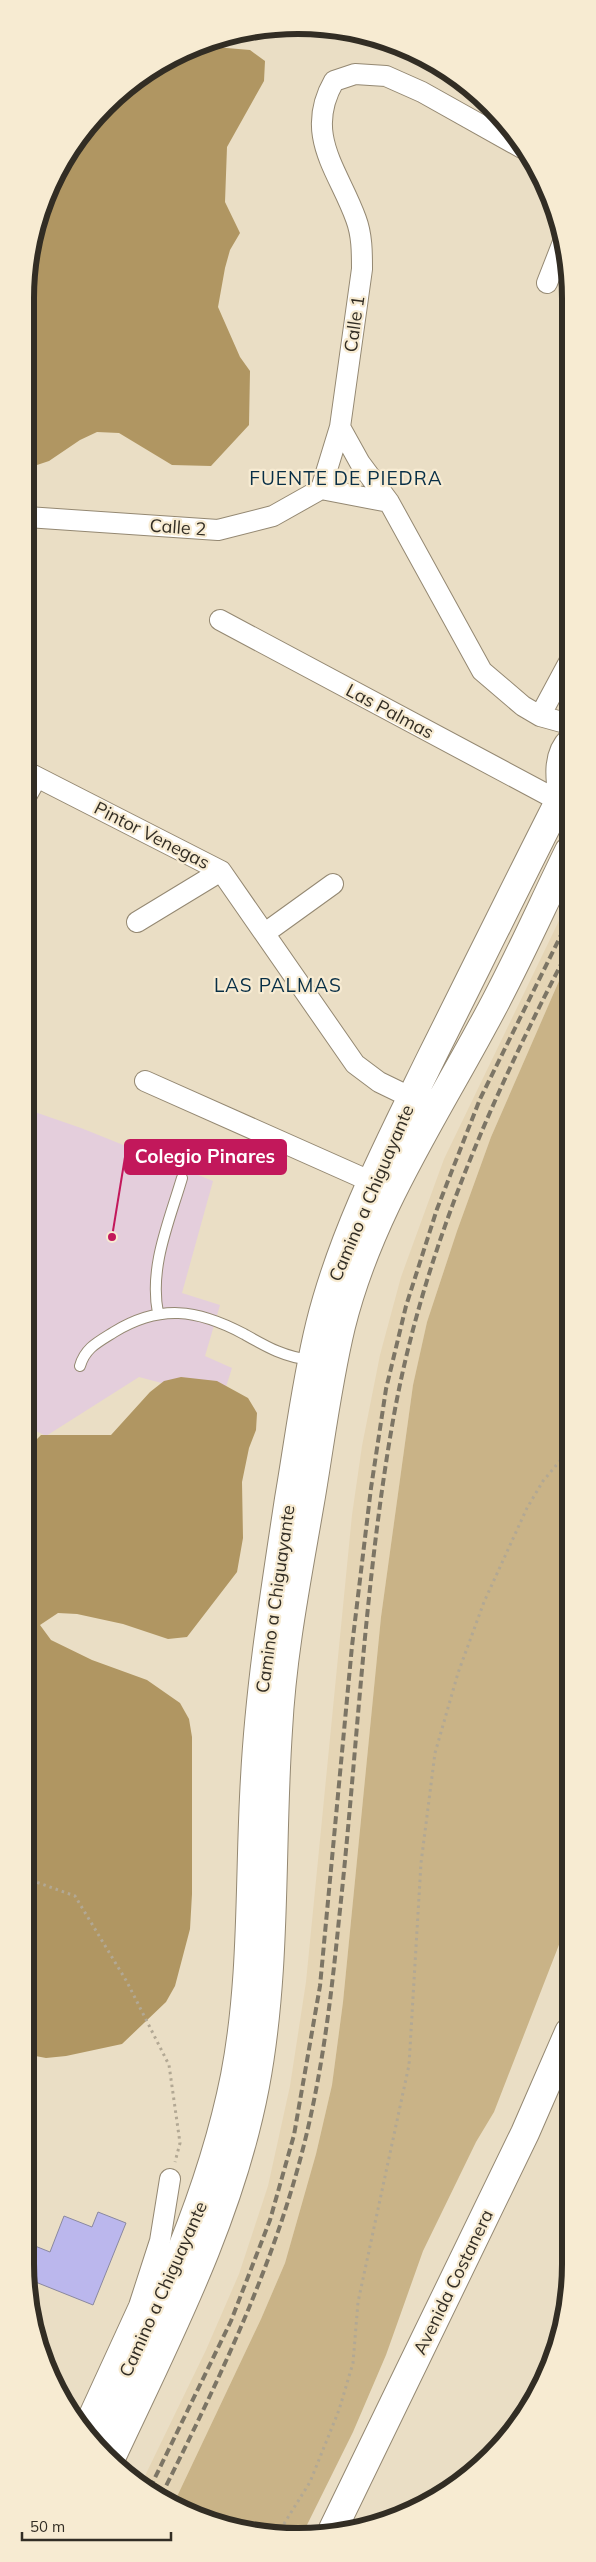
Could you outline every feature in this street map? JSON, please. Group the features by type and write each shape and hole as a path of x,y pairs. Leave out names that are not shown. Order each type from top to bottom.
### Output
{"main road":[{"name":"Camino a Chiguayante","path":"97,2436 187,2242 217,2154 236,2073 249,1965 254,1791 266,1644 312,1360 334,1279 372,1182 562,796"},
{"name":"Camino a Chiguayante","path":"113,2453 191,2287 210,2239 235,2165 254,2089 270,1965 275,1773 283,1673 333,1366 351,1290 379,1216 397,1180 486,1021 562,865"},
{"name":"Avenida Costanera","path":"335,2525 525,2133 562,2048"}],"street":[{"name":"Calle 1","path":"340,427 362,269 362,243 356,220 328,160 322,130 326,95 334,81 355,74 386,76 422,92 512,142"},
{"path":"547,283 558,254"},
{"path":"340,427 321,490 389,502"},
{"path":"340,427 360,463 389,502 482,671 507,694 540,716 562,722"},
{"name":"Calle 2","path":"34,517 218,530 273,516 321,490"},
{"name":"Las Palmas","path":"220,620 562,791"},
{"path":"540,716 562,675"},
{"path":"540,716 549,730 562,738"},
{"path":"562,750 557,762 562,783"},
{"name":"Pintor Venegas","path":"34,775 221,871 355,1064 379,1082 412,1098"},
{"path":"137,922 221,871"},
{"path":"265,933 333,884"},
{"path":"145,1081 372,1182"},
{"path":"86,2422 142,2299 160,2241 170,2179"}],"lane":[{"path":"158,1313 156,1292 157,1262 182,1178"},
{"path":"80,1366 82,1358 91,1346 133,1320 158,1313 183,1313 216,1322 277,1353 293,1358 312,1360"}],"path":[{"path":"281,2528 310,2482 338,2410 353,2363 358,2302 409,2065 421,1863 435,1753 458,1673 484,1602 527,1508 543,1481 562,1458"},
{"path":"34,1881 75,1896 127,1982 169,2065 180,2143 170,2179"}],"shaded area":[{"path":"216,47 250,50 265,61 264,81 227,147 225,202 240,233 230,250 218,307 240,357 250,371 249,425 211,466 172,465 119,433 97,432 80,440 49,461 34,466 34,281 43,230 61,181 78,151 99,124 124,99 151,78 181,61"},
{"path":"562,915 562,974 491,1137 427,1322 413,1385 381,1617 343,2002 332,2085 316,2154 285,2263 261,2319 176,2498 144,2479 206,2350 239,2274 268,2186 290,2086 306,1982 352,1515 362,1446 380,1355 401,1277 444,1159"},
{"path":"562,974 562,1937 494,2112 476,2142 423,2251 386,2355 353,2432 305,2528 281,2528 246,2523 213,2514 176,2498 261,2319 285,2263 316,2154 332,2085 343,2002 381,1617 413,1385 427,1322 491,1137"},
{"path":"34,1112 81,1128 213,1181 182,1293 220,1305 205,1356 232,1368 222,1399 139,1377 46,1436 34,1430"},
{"path":"181,1377 217,1381 248,1398 257,1413 256,1430 249,1448 242,1482 243,1538 237,1572 187,1637 168,1639 123,1624 77,1614 58,1613 40,1625 51,1640 92,1660 147,1680 180,1703 189,1719 192,1737 192,1894 190,1929 175,1986 166,2002 122,2044 66,2056 46,2058 34,2056 34,1442 41,1435 111,1435 150,1392 164,1381"}],"building":[{"path":"98,2212 126,2223 93,2305 34,2281 34,2246 50,2252 64,2216 92,2227"}],"railway":[{"path":"152,2484 231,2321 270,2220 294,2135 320,1986 352,1646 371,1488 386,1389 406,1306 437,1209 480,1099 562,933"},
{"path":"163,2491 226,2362 264,2270 281,2224 314,2102 327,2024 333,1971 374,1549 382,1487 405,1363 421,1301 440,1241 486,1122 512,1063 562,963"}],"place":[{"name":"Colegio Pinares","path":"112,1237"}],"district":[{"name":"FUENTE DE PIEDRA","path":"346,478"},
{"name":"LAS PALMAS","path":"278,985"}]}
